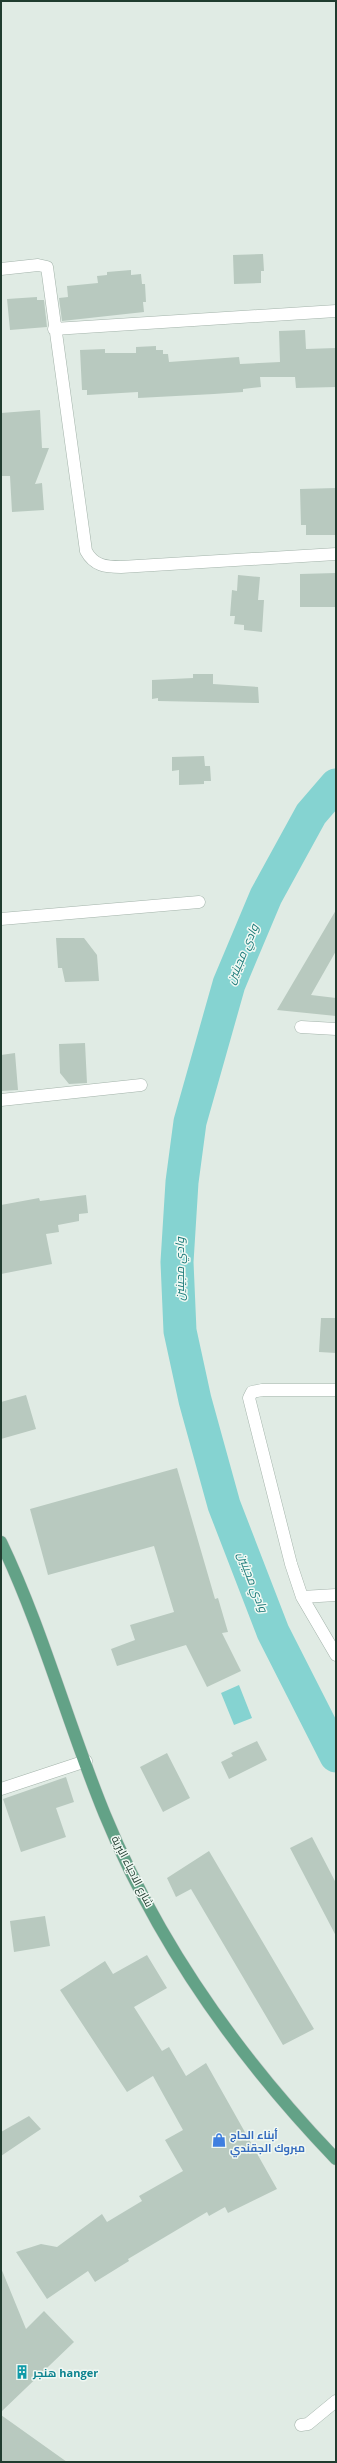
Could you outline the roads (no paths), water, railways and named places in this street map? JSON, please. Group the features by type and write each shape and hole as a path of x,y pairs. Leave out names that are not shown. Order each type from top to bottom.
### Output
{"main road":[{"name":"شارع الاحياء البرية","path":"1,1542 25,1595 105,1814 126,1860 183,1966 201,1994 264,2080 336,2159"}],"street":[{"path":"1,269 38,265 47,267 54,329 86,552 91,560 107,567 121,568 336,554"},
{"path":"54,329 336,311"},
{"path":"1,919 199,902"},
{"path":"301,1027 336,1029"},
{"path":"1,1100 141,1085"},
{"path":"336,1390 262,1390 252,1392 249,1398 291,1564 302,1597 336,1655"},
{"path":"302,1597 336,1595"},
{"path":"1,1789 86,1761"},
{"path":"301,2425 308,2424 336,2401"}],"water":[{"path":"239,1685 252,1718 234,1725 221,1693"}],"waterway":[{"name":"وادي مجينين","path":"336,785 311,814 266,896 229,984 190,1122 182,1182 177,1262 180,1331 195,1400 224,1505 273,1632 336,1756"}],"place":[{"name":"أبناء الحاج مبروك الجقندي","path":"219,2140"},
{"name":"هنجر hanger","path":"22,2372"}]}
